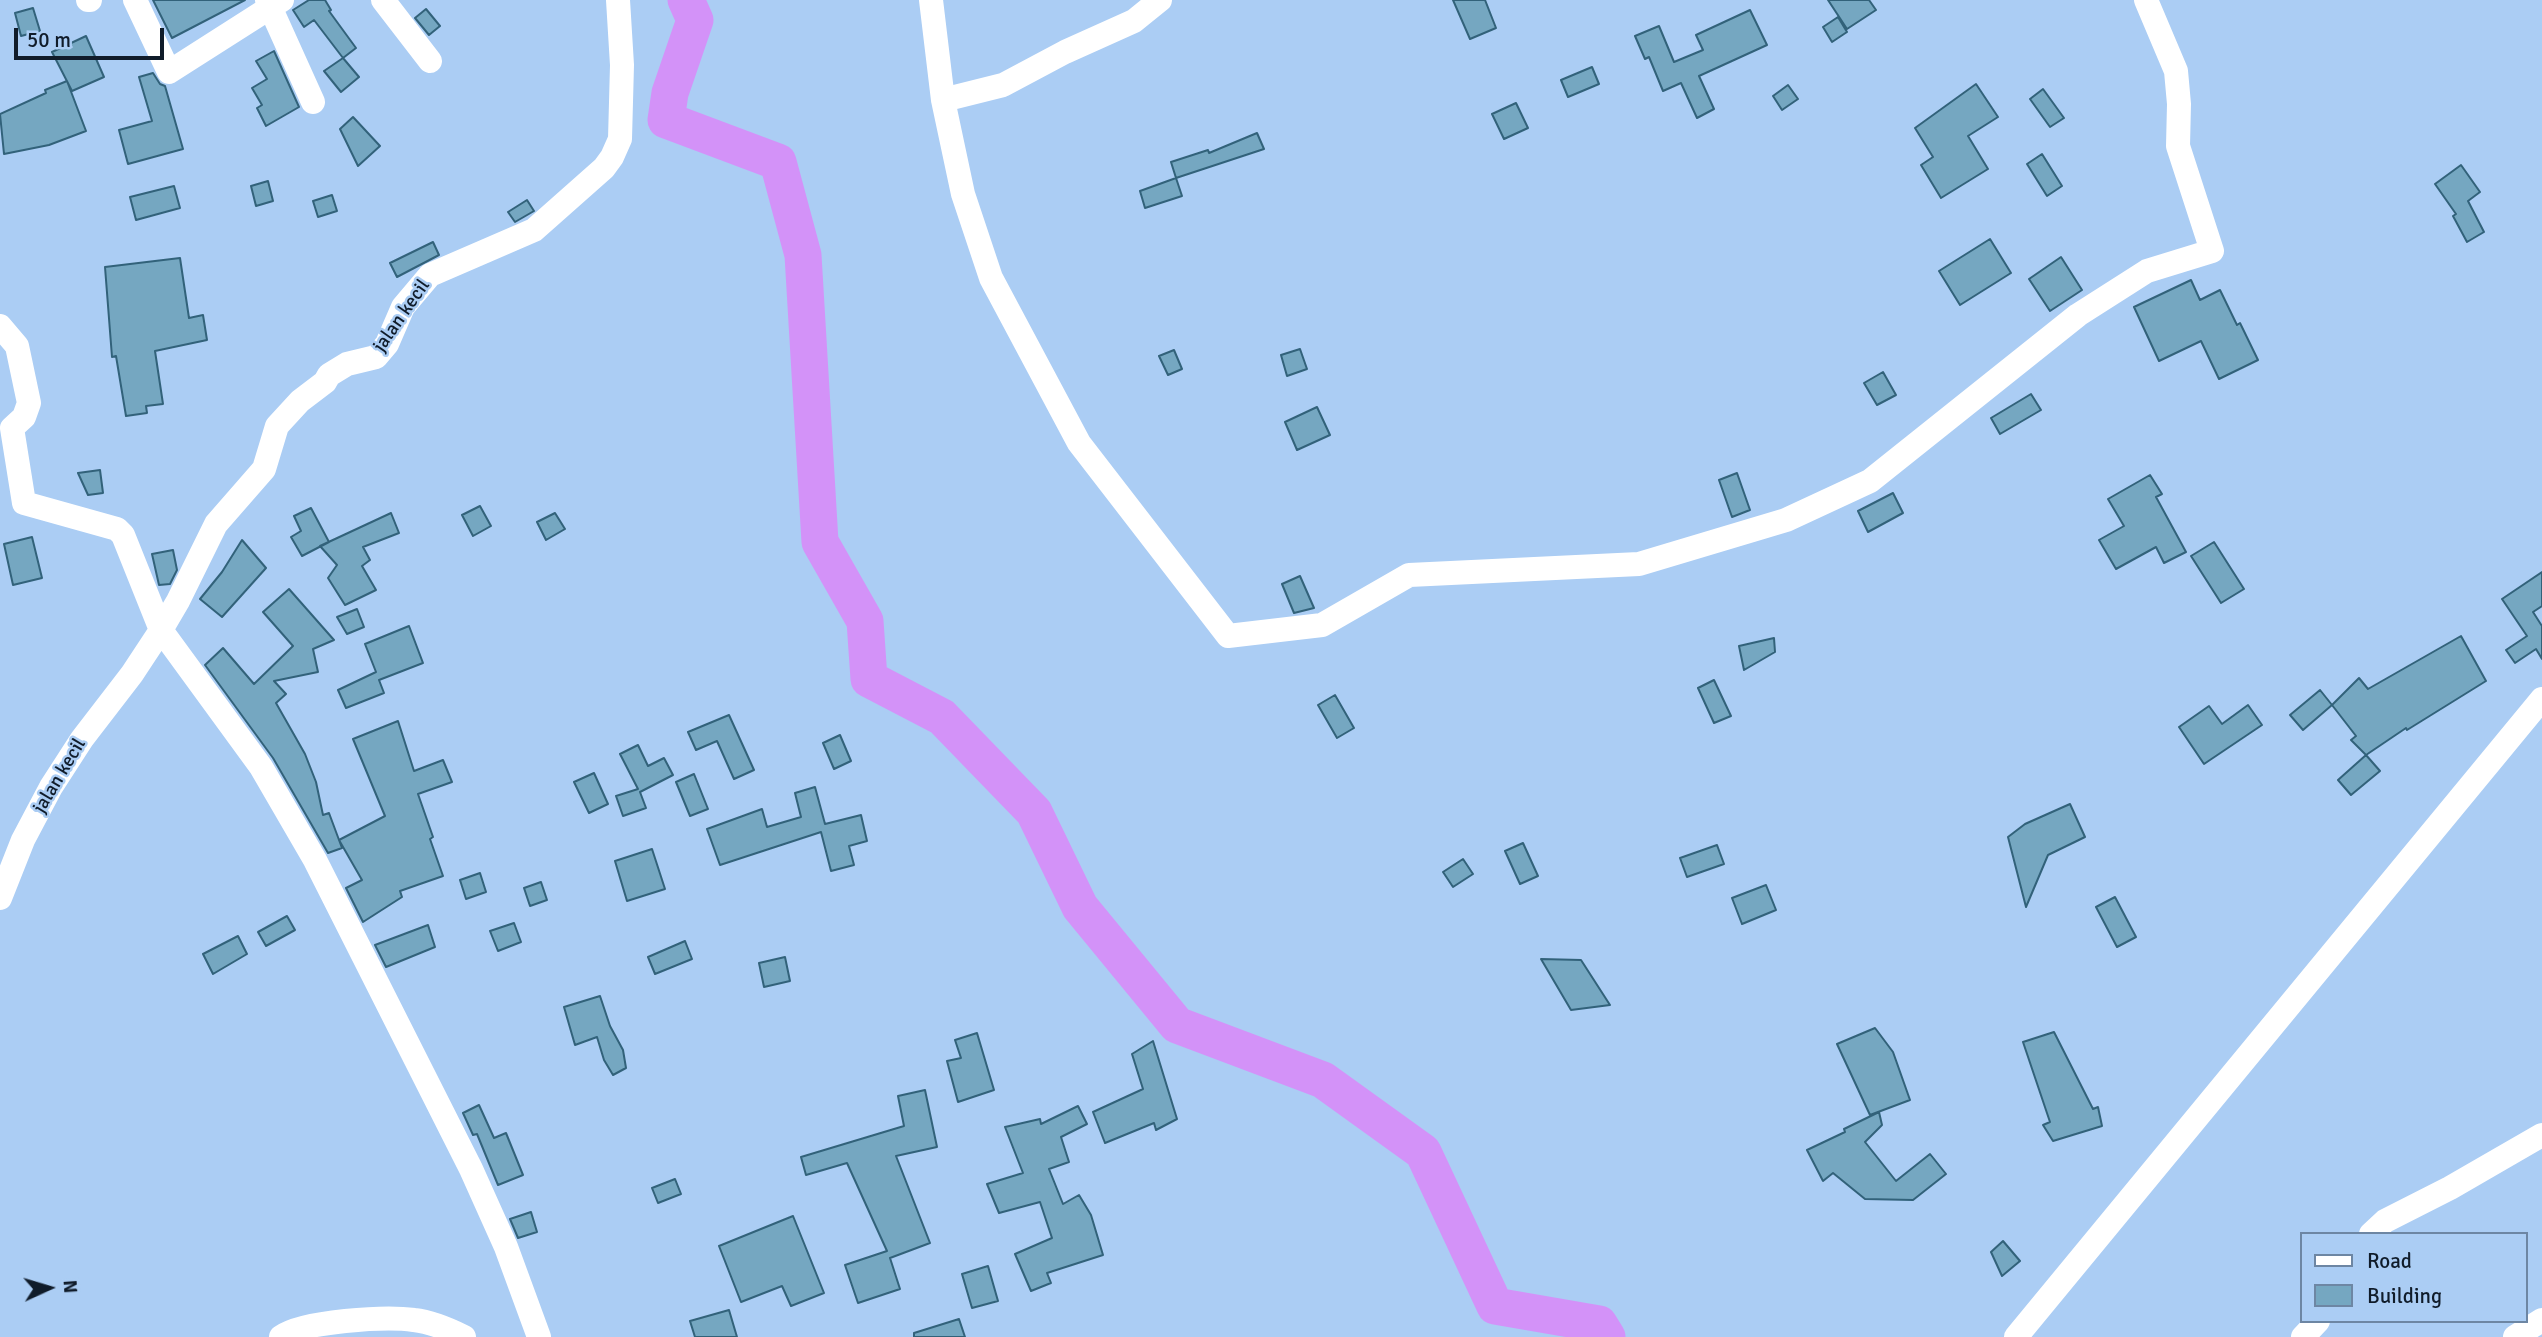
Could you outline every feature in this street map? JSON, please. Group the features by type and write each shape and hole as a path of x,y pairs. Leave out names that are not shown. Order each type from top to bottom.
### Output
{"street":[{"path":"135,0 169,72 273,2 313,102"},
{"path":"383,0 430,61"},
{"name":"jalan kecil","path":"0,898 23,840 51,787 82,738 132,674 161,630 216,524 264,469 277,426 300,401 325,382 329,375 347,364 376,357 387,344 403,307 430,275 534,230 604,168 612,157 621,139 618,0"},
{"path":"931,0 943,100 962,194 991,278 1079,443 1228,636 1322,625 1409,575 1639,565 1786,520 1870,481 2078,315 2147,271 2212,251 2178,146 2179,104 2176,71 2146,0"},
{"path":"943,100 1003,85 1065,52 1134,21 1160,0"},
{"path":"0,326 18,346 29,403 24,417 12,428 24,503 117,528 123,535 161,630 261,767 315,860 471,1169 506,1247 539,1337"},
{"path":"2015,1337 2542,699"},
{"path":"2373,1232 2385,1222 2542,1135"},
{"path":"281,1337 311,1325 391,1319 411,1319 433,1324 464,1337"},
{"path":"2515,1337 2542,1320"},
{"path":"2302,1337 2316,1323"}],"building":[{"path":"153,0 245,0 172,38"},
{"path":"309,0 325,0 331,10 329,11 356,48 343,58 314,20 304,27 293,10"},
{"path":"1453,0 1485,0 1496,28 1470,39"},
{"path":"1828,0 1869,0 1876,10 1847,29"},
{"path":"33,8 40,31 21,36 15,13"},
{"path":"426,9 440,26 429,35 415,18"},
{"path":"1750,10 1767,45 1699,76 1714,109 1697,118 1681,83 1663,91 1649,57 1645,59 1635,36 1659,26 1674,62 1703,50 1696,35"},
{"path":"1838,17 1847,32 1832,42 1823,27"},
{"path":"86,36 104,77 72,91 52,52"},
{"path":"274,51 299,107 266,126 257,108 262,105 252,88 267,79 256,61"},
{"path":"343,58 359,77 341,92 324,71"},
{"path":"1592,67 1599,84 1568,97 1561,80"},
{"path":"153,73 160,84 165,86 183,149 128,164 119,130 152,121 139,77"},
{"path":"67,81 86,131 49,145 4,154 0,114"},
{"path":"1976,84 1998,117 1968,136 1988,169 1941,198 1921,165 1933,157 1915,128"},
{"path":"1788,85 1798,99 1782,110 1773,96"},
{"path":"2043,89 2064,118 2050,127 2030,99"},
{"path":"1516,103 1528,128 1504,139 1492,114"},
{"path":"353,117 380,146 358,166 340,129"},
{"path":"1257,133 1264,149 1176,178 1171,162 1208,150 1209,153"},
{"path":"2042,154 2062,186 2047,196 2027,164"},
{"path":"2461,165 2480,192 2468,201 2484,232 2467,242 2453,216 2456,214 2435,184"},
{"path":"1176,178 1182,196 1145,208 1140,191"},
{"path":"268,181 273,201 256,206 251,186"},
{"path":"174,186 180,208 136,220 130,197"},
{"path":"332,195 337,211 318,217 313,201"},
{"path":"527,200 534,211 515,222 508,212"},
{"path":"1990,239 2011,273 1960,305 1939,271"},
{"path":"433,242 439,255 397,277 390,263"},
{"path":"2061,257 2082,290 2050,311 2029,279"},
{"path":"180,258 189,318 203,315 207,340 155,351 163,404 146,406 147,413 126,416 116,356 112,357 105,267"},
{"path":"2191,280 2200,300 2220,290 2258,360 2219,379 2201,341 2159,361 2134,307"},
{"path":"1300,349 1307,369 1287,376 1281,355"},
{"path":"1174,350 1182,369 1168,375 1159,356"},
{"path":"1883,372 1896,395 1877,405 1864,383"},
{"path":"2031,394 2041,410 2000,434 1991,418"},
{"path":"1317,407 1330,435 1297,450 1285,422"},
{"path":"100,470 103,493 88,495 78,473"},
{"path":"1737,473 1750,510 1732,517 1719,480"},
{"path":"2150,475 2162,494 2156,497 2186,552 2164,563 2156,547 2116,569 2099,540 2124,526 2108,499"},
{"path":"1893,493 1903,513 1868,532 1858,511"},
{"path":"480,506 491,526 473,536 462,515"},
{"path":"311,508 329,542 302,556 291,537 301,531 294,516"},
{"path":"391,513 399,533 363,547 370,560 362,566 376,590 345,605 328,578 337,565 320,546"},
{"path":"555,513 565,529 546,540 537,522"},
{"path":"32,537 42,578 13,585 4,544"},
{"path":"242,540 266,568 222,617 200,599 222,572"},
{"path":"2214,542 2244,589 2221,603 2191,556"},
{"path":"173,550 177,570 170,584 159,585 152,554"},
{"path":"2542,572 2542,606 2533,612 2542,626 2542,659 2536,649 2515,663 2506,650 2527,636 2502,599"},
{"path":"1300,576 1314,608 1294,613 1282,584"},
{"path":"289,589 334,640 313,649 318,672 274,681 286,694 276,703 305,754 316,782 323,815 329,813 342,848 328,853 273,758 205,665 223,648 254,684 293,646 263,612"},
{"path":"357,609 364,627 347,634 337,617"},
{"path":"409,626 423,663 379,680 384,693 346,708 338,690 376,672 365,644"},
{"path":"2461,636 2486,681 2366,755 2351,740 2356,736 2332,705 2359,678 2368,689"},
{"path":"1774,638 1775,652 1744,670 1739,646"},
{"path":"1714,680 1731,716 1714,723 1698,688"},
{"path":"2320,690 2332,705 2303,730 2290,715"},
{"path":"1335,695 1354,728 1337,738 1318,705"},
{"path":"2248,705 2262,725 2204,764 2179,727 2209,706 2222,724"},
{"path":"729,715 754,770 734,779 717,741 696,750 688,732"},
{"path":"398,721 414,771 443,760 452,782 418,794 443,876 400,891 402,897 363,922 346,888 362,880 339,840 385,816 353,739"},
{"path":"840,735 851,761 834,769 823,743"},
{"path":"638,745 648,766 664,758 673,775 640,792 646,808 623,816 616,796 638,789 620,754"},
{"path":"2366,755 2380,771 2351,795 2338,780"},
{"path":"594,773 608,804 589,813 574,782"},
{"path":"694,774 708,809 690,816 676,782"},
{"path":"815,787 825,824 861,815 867,841 849,846 854,865 831,871 821,832 720,865 707,829 762,809 767,827 801,817 795,793"},
{"path":"2070,804 2085,837 2048,855 2026,907 2008,837 2025,824"},
{"path":"1523,843 1538,876 1520,884 1505,851"},
{"path":"1717,845 1724,864 1687,877 1680,858"},
{"path":"652,849 665,889 627,901 615,861"},
{"path":"1463,859 1473,874 1453,887 1443,872"},
{"path":"480,873 486,892 466,899 460,880"},
{"path":"541,882 547,900 530,906 524,888"},
{"path":"1766,885 1776,910 1742,924 1732,898"},
{"path":"2115,897 2136,937 2117,947 2096,907"},
{"path":"287,916 295,930 266,946 258,932"},
{"path":"514,923 521,942 498,951 490,931"},
{"path":"428,925 435,947 386,967 375,945"},
{"path":"238,936 247,954 213,974 203,954"},
{"path":"685,941 692,959 655,974 648,957"},
{"path":"785,957 790,981 764,987 759,963"},
{"path":"1541,959 1581,960 1610,1005 1571,1010"},
{"path":"600,996 610,1026 623,1050 626,1068 613,1075 604,1060 597,1037 575,1045 564,1007"},
{"path":"1875,1028 1893,1052 1910,1100 1870,1115 1837,1044"},
{"path":"2054,1032 2093,1109 2098,1107 2102,1126 2053,1141 2043,1125 2050,1122 2023,1042"},
{"path":"977,1033 994,1090 958,1102 947,1061 961,1058 955,1040"},
{"path":"1153,1041 1177,1119 1156,1130 1154,1123 1105,1143 1093,1112 1143,1089 1132,1054"},
{"path":"925,1090 937,1147 896,1156 930,1243 890,1258 900,1289 858,1303 845,1265 887,1251 847,1163 806,1175 801,1157 904,1126 898,1096"},
{"path":"479,1105 494,1138 506,1133 523,1175 498,1185 477,1134 473,1135 463,1113"},
{"path":"1078,1106 1087,1124 1061,1137 1069,1162 1049,1169 1063,1204 1079,1195 1091,1215 1103,1255 1047,1273 1051,1283 1031,1291 1015,1254 1052,1238 1040,1202 999,1213 987,1184 1023,1173 1005,1127 1040,1119 1041,1124"},
{"path":"1879,1112 1882,1125 1865,1142 1896,1181 1930,1154 1946,1174 1913,1200 1865,1199 1833,1173 1823,1181 1807,1150"},
{"path":"675,1179 681,1194 658,1203 652,1188"},
{"path":"531,1212 537,1232 518,1238 510,1219"},
{"path":"793,1216 824,1293 791,1306 782,1286 741,1302 719,1246"},
{"path":"2003,1241 2020,1261 2002,1276 1991,1252"},
{"path":"988,1266 998,1301 972,1308 962,1274"},
{"path":"729,1310 737,1337 695,1337 690,1321"},
{"path":"959,1319 965,1337 914,1337 914,1333"}],"waterway":[{"path":"686,0 695,20 670,93 666,120 778,162 803,255 820,542 865,621 869,679 942,717 1034,812 1080,907 1177,1025 1323,1080 1423,1152 1495,1306 1599,1324 1607,1337"}]}
